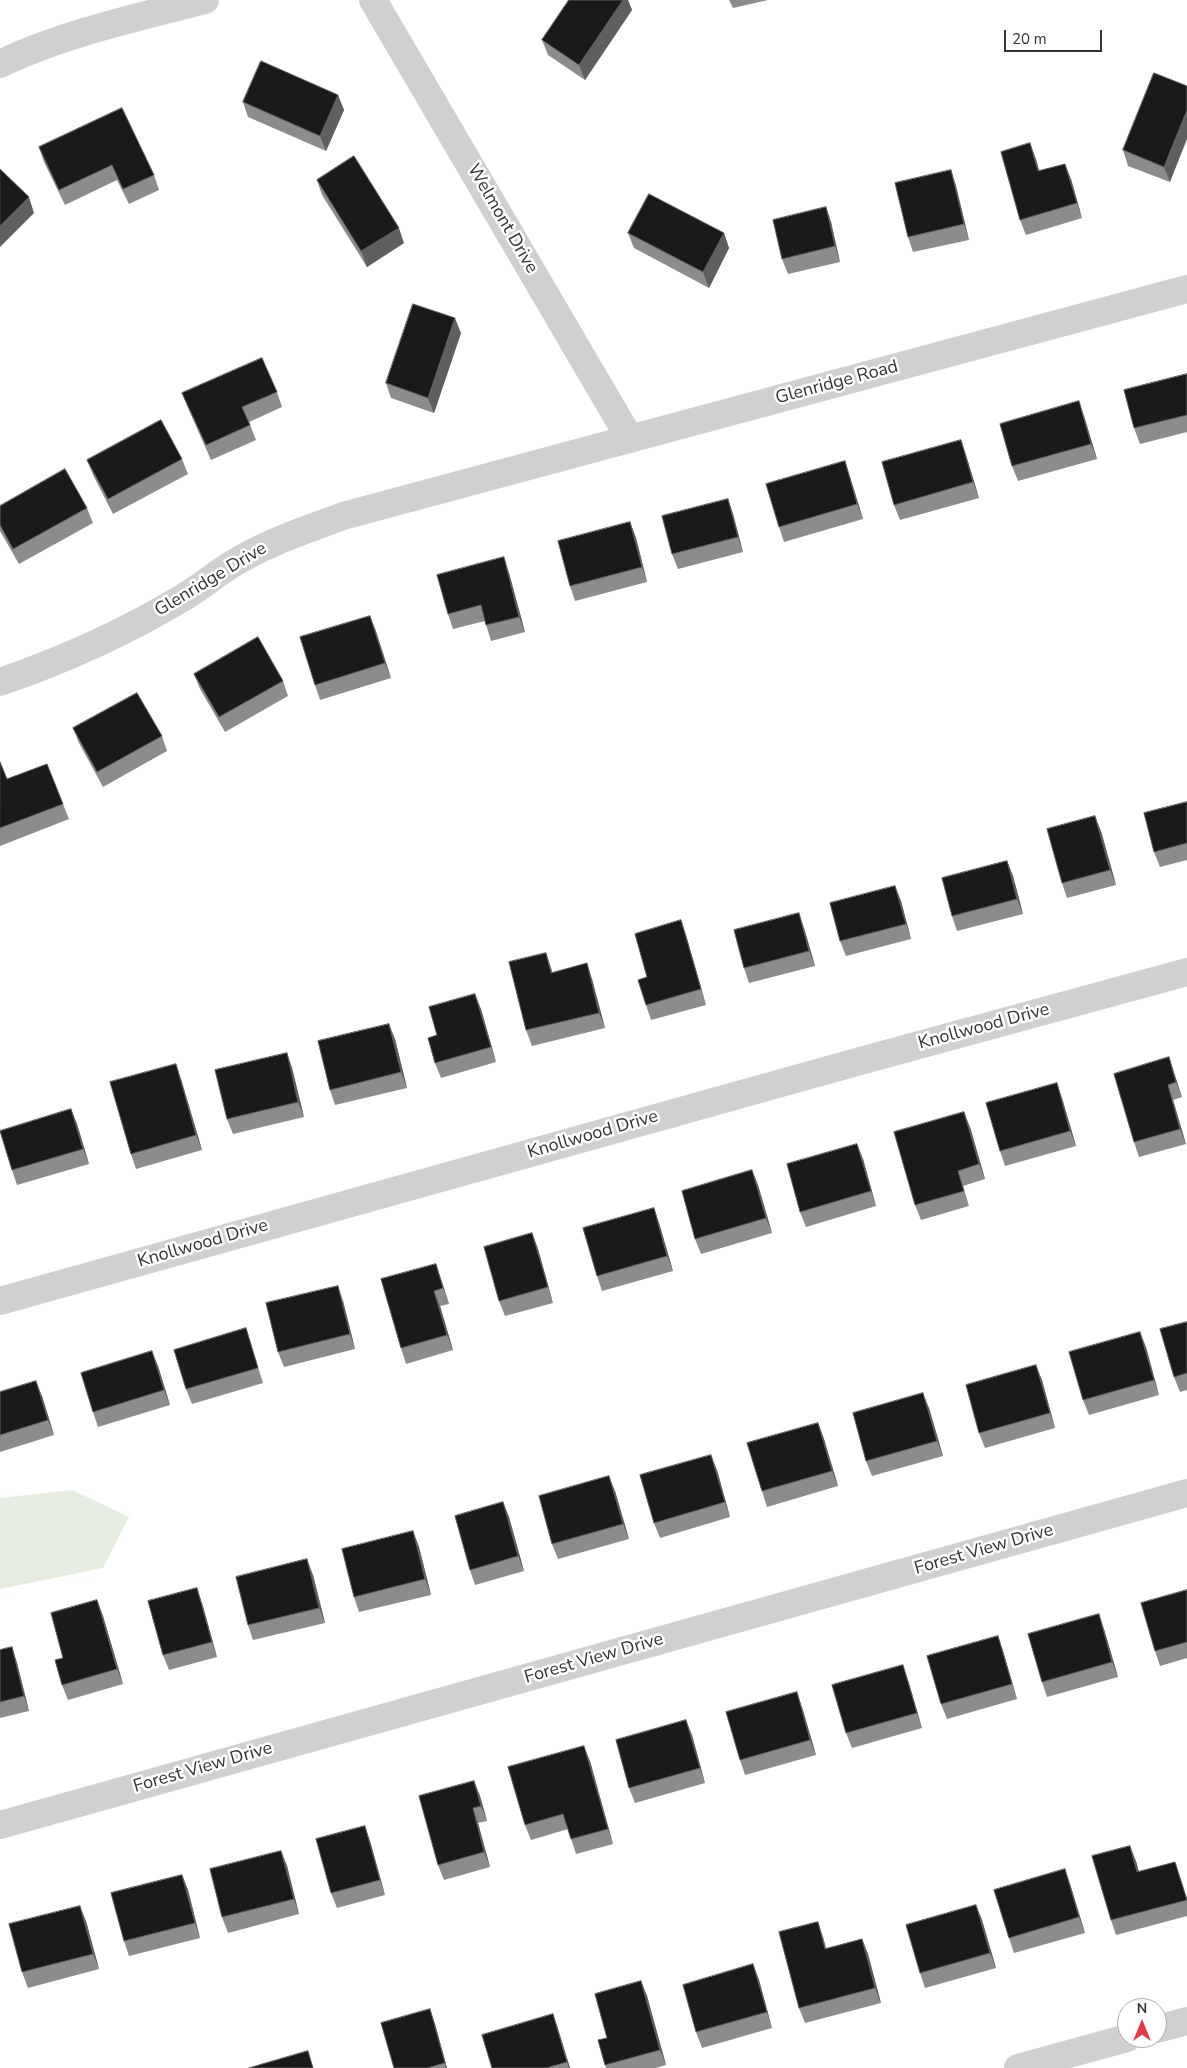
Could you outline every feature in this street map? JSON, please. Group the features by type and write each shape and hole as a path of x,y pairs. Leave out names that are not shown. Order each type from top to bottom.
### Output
{"street":[{"path":"0,64 22,53 112,25 205,0"},
{"name":"Welmont Drive","path":"373,0 630,439"},
{"name":"Glenridge Road","path":"486,478 1187,289"},
{"name":"Glenridge Drive","path":"0,682 31,671 119,633 184,597 235,562 281,539 343,516 486,478"},
{"name":"Knollwood Drive","path":"0,1301 834,1068 1187,972"},
{"name":"Forest View Drive","path":"0,1825 1187,1494"},
{"path":"1167,2026 1187,2021"},
{"path":"1018,2068 1117,2041"}],"shaded area":[{"path":"72,1490 129,1517 103,1568 0,1589 0,1498"}],"building":[{"path":"569,0 623,0 579,65 542,40"},
{"path":"261,61 338,95 320,136 243,102"},
{"path":"1154,73 1187,86 1187,110 1164,167 1123,150"},
{"path":"122,108 154,175 123,189 112,165 59,190 39,147"},
{"path":"1030,143 1038,171 1065,164 1077,203 1020,220 1001,152"},
{"path":"354,156 399,228 361,251 317,180"},
{"path":"0,169 29,197 0,226"},
{"path":"951,170 964,224 908,237 895,183"},
{"path":"649,194 724,233 703,272 628,233"},
{"path":"826,207 835,246 782,259 773,220"},
{"path":"413,304 455,318 428,398 386,383"},
{"path":"262,358 277,392 242,407 250,425 206,445 182,393"},
{"path":"1187,374 1187,415 1134,428 1124,390"},
{"path":"1079,401 1091,444 1012,466 1000,424"},
{"path":"161,420 182,459 108,499 87,460"},
{"path":"961,440 973,482 894,505 882,462"},
{"path":"845,461 857,504 779,527 766,484"},
{"path":"65,469 87,508 13,549 0,525 0,506"},
{"path":"728,499 738,537 672,554 662,516"},
{"path":"630,522 642,567 570,586 558,541"},
{"path":"504,557 519,617 486,625 481,605 448,614 437,575"},
{"path":"370,616 385,663 315,685 300,637"},
{"path":"258,637 283,681 219,717 194,674"},
{"path":"137,693 162,736 97,772 73,728"},
{"path":"0,762 7,779 47,764 63,804 0,828"},
{"path":"1187,802 1187,843 1154,852 1144,813"},
{"path":"1095,816 1110,870 1062,883 1047,829"},
{"path":"1007,861 1017,899 952,916 942,878"},
{"path":"895,886 906,924 840,941 830,903"},
{"path":"799,913 809,951 744,968 734,930"},
{"path":"681,920 701,989 646,1005 638,980 647,977 635,934"},
{"path":"546,953 551,973 587,963 599,1013 526,1030 509,962"},
{"path":"475,994 491,1047 435,1063 428,1038 437,1035 429,1007"},
{"path":"389,1024 401,1072 330,1090 318,1041"},
{"path":"287,1053 298,1102 227,1119 215,1070"},
{"path":"1169,1057 1176,1082 1168,1085 1180,1129 1134,1142 1114,1074"},
{"path":"176,1064 196,1135 131,1154 110,1082"},
{"path":"1057,1083 1070,1131 1000,1151 986,1103"},
{"path":"71,1109 83,1149 12,1170 0,1131"},
{"path":"964,1112 979,1164 958,1171 964,1191 915,1205 894,1132"},
{"path":"857,1144 871,1191 800,1212 787,1164"},
{"path":"752,1170 766,1218 695,1239 682,1191"},
{"path":"654,1208 667,1256 597,1276 583,1228"},
{"path":"532,1233 548,1287 499,1301 484,1247"},
{"path":"436,1264 443,1288 434,1291 447,1335 401,1348 381,1279"},
{"path":"338,1286 350,1334 278,1352 266,1303"},
{"path":"1187,1322 1187,1373 1174,1377 1160,1329"},
{"path":"246,1328 258,1368 186,1389 174,1350"},
{"path":"1140,1332 1154,1380 1083,1400 1069,1352"},
{"path":"152,1351 164,1390 93,1412 81,1373"},
{"path":"1036,1365 1050,1413 979,1433 966,1385"},
{"path":"36,1381 48,1420 0,1435 0,1392"},
{"path":"923,1393 937,1441 866,1461 853,1413"},
{"path":"818,1423 832,1471 762,1491 747,1443"},
{"path":"711,1455 725,1502 654,1523 640,1475"},
{"path":"609,1476 623,1524 552,1544 539,1496"},
{"path":"503,1502 518,1556 470,1570 455,1516"},
{"path":"413,1531 425,1579 354,1597 342,1549"},
{"path":"307,1559 319,1608 248,1625 236,1577"},
{"path":"197,1588 212,1642 163,1655 148,1601"},
{"path":"1187,1590 1187,1642 1155,1651 1141,1603"},
{"path":"97,1600 117,1669 62,1685 55,1660 63,1658 51,1613"},
{"path":"1099,1614 1112,1662 1042,1682 1028,1634"},
{"path":"998,1636 1012,1684 941,1704 927,1656"},
{"path":"12,1647 24,1696 0,1702 0,1650"},
{"path":"903,1665 917,1713 846,1733 832,1685"},
{"path":"797,1692 810,1740 740,1760 726,1712"},
{"path":"686,1720 700,1768 629,1788 616,1740"},
{"path":"584,1746 608,1829 571,1839 563,1814 525,1825 508,1767"},
{"path":"474,1781 481,1806 473,1808 484,1852 438,1865 419,1796"},
{"path":"365,1826 380,1880 331,1893 316,1839"},
{"path":"1130,1846 1137,1872 1175,1862 1187,1900 1111,1920 1092,1856"},
{"path":"281,1851 294,1899 222,1917 210,1869"},
{"path":"1065,1869 1079,1917 1009,1938 994,1890"},
{"path":"182,1875 195,1923 124,1941 111,1893"},
{"path":"976,1905 990,1953 920,1973 906,1925"},
{"path":"80,1906 93,1954 22,1972 9,1924"},
{"path":"818,1922 825,1949 862,1939 875,1988 799,2008 779,1932"},
{"path":"753,1964 767,2012 696,2032 683,1985"},
{"path":"641,1981 660,2050 605,2065 598,2040 607,2038 595,1994"},
{"path":"430,2009 445,2063 427,2068 394,2068 381,2023"},
{"path":"553,2014 567,2062 546,2068 492,2068 482,2035"},
{"path":"308,2051 313,2068 249,2068"}]}
